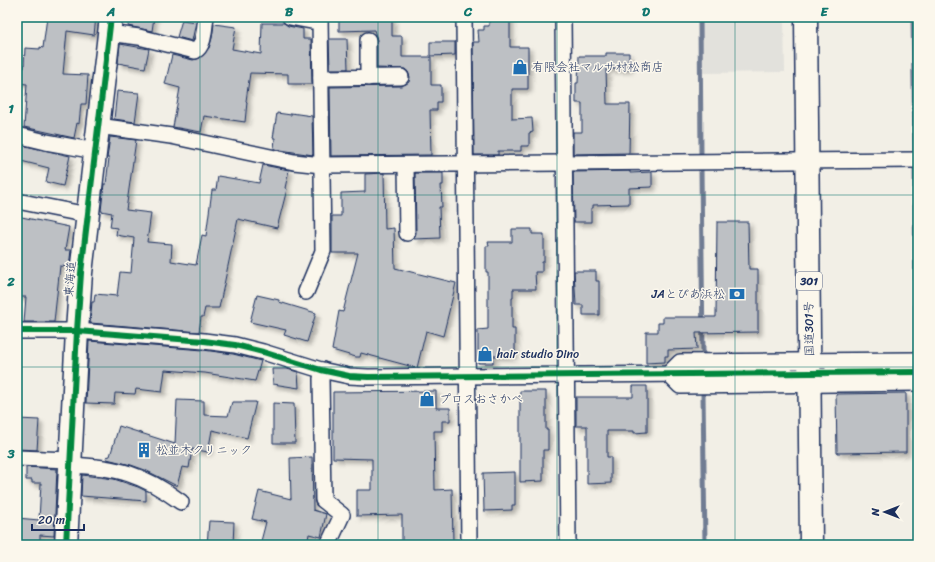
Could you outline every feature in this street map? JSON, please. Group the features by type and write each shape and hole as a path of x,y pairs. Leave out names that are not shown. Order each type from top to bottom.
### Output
{"main road":[{"name":"国道301号","path":"806,17 811,545"},
{"name":"東海道","path":"66,545 77,331 88,215 110,25"}],"street":[{"path":"110,25 139,37 196,51 200,49 202,44 206,17"},
{"path":"290,17 312,21 320,19 323,250 306,292"},
{"path":"464,17 469,545"},
{"path":"563,17 568,545"},
{"path":"368,40 368,78"},
{"path":"321,78 401,77"},
{"path":"98,126 171,136 294,162 322,165 918,160"},
{"path":"17,135 95,151"},
{"path":"406,165 407,233"},
{"path":"17,201 88,215"},
{"path":"17,331 77,331 173,338 235,345 349,376 786,373"},
{"path":"668,374 680,362 918,360"},
{"path":"323,370 321,379 323,500 342,515 328,545"},
{"path":"832,372 918,372"},
{"path":"668,374 680,386 918,383"},
{"path":"17,458 70,462 123,471 144,478 181,502"}],"shaded area":[{"path":"701,17 784,17 785,72 702,73"}],"building":[{"path":"47,17 96,17 94,35 67,31 63,74 88,75 86,104 81,104 79,124 77,123 74,138 24,127 27,84 17,83 17,67 24,68 25,48 43,48"},
{"path":"130,17 154,17 152,31 128,26"},
{"path":"339,17 392,17 392,36 402,36 402,57 431,57 431,85 441,85 441,102 437,102 437,110 430,110 431,155 331,156 330,87 401,86 409,82 410,77 405,69 377,68 377,40 374,30 339,31"},
{"path":"489,17 510,17 510,47 528,47 528,89 512,89 512,119 532,118 533,132 529,133 529,146 521,146 521,151 498,151 498,155 474,155 473,42 479,42 478,30 484,30 484,26 489,26"},
{"path":"182,20 196,22 192,41 177,37"},
{"path":"262,23 284,23 288,26 303,29 303,39 311,39 312,84 288,84 288,74 250,73 245,122 204,116 201,132 173,127 180,88 165,84 172,55 193,60 200,58 209,48 214,24 236,27 232,49 261,54"},
{"path":"329,39 347,39 348,69 330,69"},
{"path":"430,42 455,42 455,55 430,56"},
{"path":"120,44 149,49 145,68 118,63"},
{"path":"606,53 629,53 629,69 606,69 607,104 630,104 629,153 573,154 573,132 582,132 582,103 576,103 576,83 578,83 579,56 606,56"},
{"path":"117,91 139,93 135,122 114,119"},
{"path":"277,113 312,116 313,155 274,149 275,138 273,138"},
{"path":"110,137 136,140 126,210 151,213 147,242 172,244 171,261 196,265 202,235 206,236 212,190 216,190 218,176 259,183 263,165 289,170 285,188 287,189 277,228 238,219 219,308 205,308 203,317 201,317 199,332 90,323 92,302 94,302 95,294 117,296 120,272 131,273 134,238 116,235 117,228 110,227 112,213 101,211 104,184 106,184 109,158 107,158"},
{"path":"17,144 70,156 63,186 46,182 49,168 17,160"},
{"path":"630,171 630,173 652,172 652,187 629,188 629,204 593,205 593,208 591,208 591,222 574,222 573,172"},
{"path":"384,173 385,229 394,228 395,268 456,283 443,336 426,331 417,368 361,353 360,357 356,357 332,350 339,311 343,312 358,253 332,253 332,216 341,216 341,193 365,192 365,174"},
{"path":"415,173 443,173 443,185 441,185 442,207 439,207 440,238 414,239 416,233"},
{"path":"17,216 69,227 65,250 71,250 69,267 60,266 54,322 24,322 26,297 17,297"},
{"path":"717,222 748,222 749,269 758,269 758,332 696,333 697,349 668,350 668,356 665,356 665,362 646,363 646,332 658,332 658,323 663,323 663,317 716,317"},
{"path":"512,229 532,229 532,234 544,234 544,262 542,262 542,272 535,272 536,289 513,289 512,329 515,329 515,352 513,352 513,356 493,356 493,363 478,363 478,330 488,329 488,272 486,272 486,246 489,246 488,242 512,242"},
{"path":"574,271 596,271 596,281 599,281 599,315 583,315 583,305 576,305"},
{"path":"257,295 279,300 279,302 316,313 307,342 284,335 286,330 250,322"},
{"path":"89,341 203,350 233,354 261,361 255,381 205,373 165,370 162,392 136,389 135,394 115,393 114,404 86,403"},
{"path":"272,369 287,369 298,372 299,388 273,384"},
{"path":"633,386 647,386 647,432 634,433 634,431 607,431 607,457 611,457 611,483 587,484 587,426 576,426 576,397 633,397"},
{"path":"436,391 436,408 450,408 450,421 442,421 442,431 434,431 435,490 452,489 453,543 451,543 451,545 402,545 402,515 357,516 357,490 372,490 372,459 333,458 333,392"},
{"path":"520,391 546,391 546,430 548,430 548,450 543,450 543,481 520,482"},
{"path":"906,393 906,452 837,453 836,394"},
{"path":"177,400 204,401 204,415 228,416 232,402 256,402 247,438 212,430 208,452 192,449 189,468 182,467 177,486 145,470 107,459 106,457 110,456 119,426 175,444"},
{"path":"273,403 294,404 295,443 273,443"},
{"path":"18,419 39,420 37,450 17,449"},
{"path":"312,457 313,510 326,514 321,537 309,534 307,545 260,545 266,522 252,519 259,491 291,499 290,458"},
{"path":"26,467 57,469 54,536 40,535 40,545 19,545 17,518 39,520 41,483 32,483 32,480 26,480"},
{"path":"515,472 515,505 512,505 512,510 484,511 483,473"},
{"path":"82,475 114,479 138,487 146,491 146,501 81,496"},
{"path":"209,521 234,522 233,545 207,545"}],"waterway":[{"path":"700,17 701,155"},
{"path":"913,17 915,154"},
{"path":"915,165 916,352"},
{"path":"701,168 703,354"},
{"path":"917,391 918,520"},
{"path":"703,393 705,545"}],"tunnel":[{"path":"786,373 832,372"}],"cycle path":[{"path":"66,545 81,273 111,17"},
{"path":"17,331 77,331 204,341 235,345 321,370 349,376 368,377 918,372"}],"place":[{"name":"有限会社マルサ村松商店","path":"520,67"},
{"name":"JAとぴあ浜松","path":"737,294"},
{"name":"hair studio Dino","path":"485,354"},
{"name":"プロスおさかべ","path":"427,399"},
{"name":"松並木クリニック","path":"144,450"}]}
